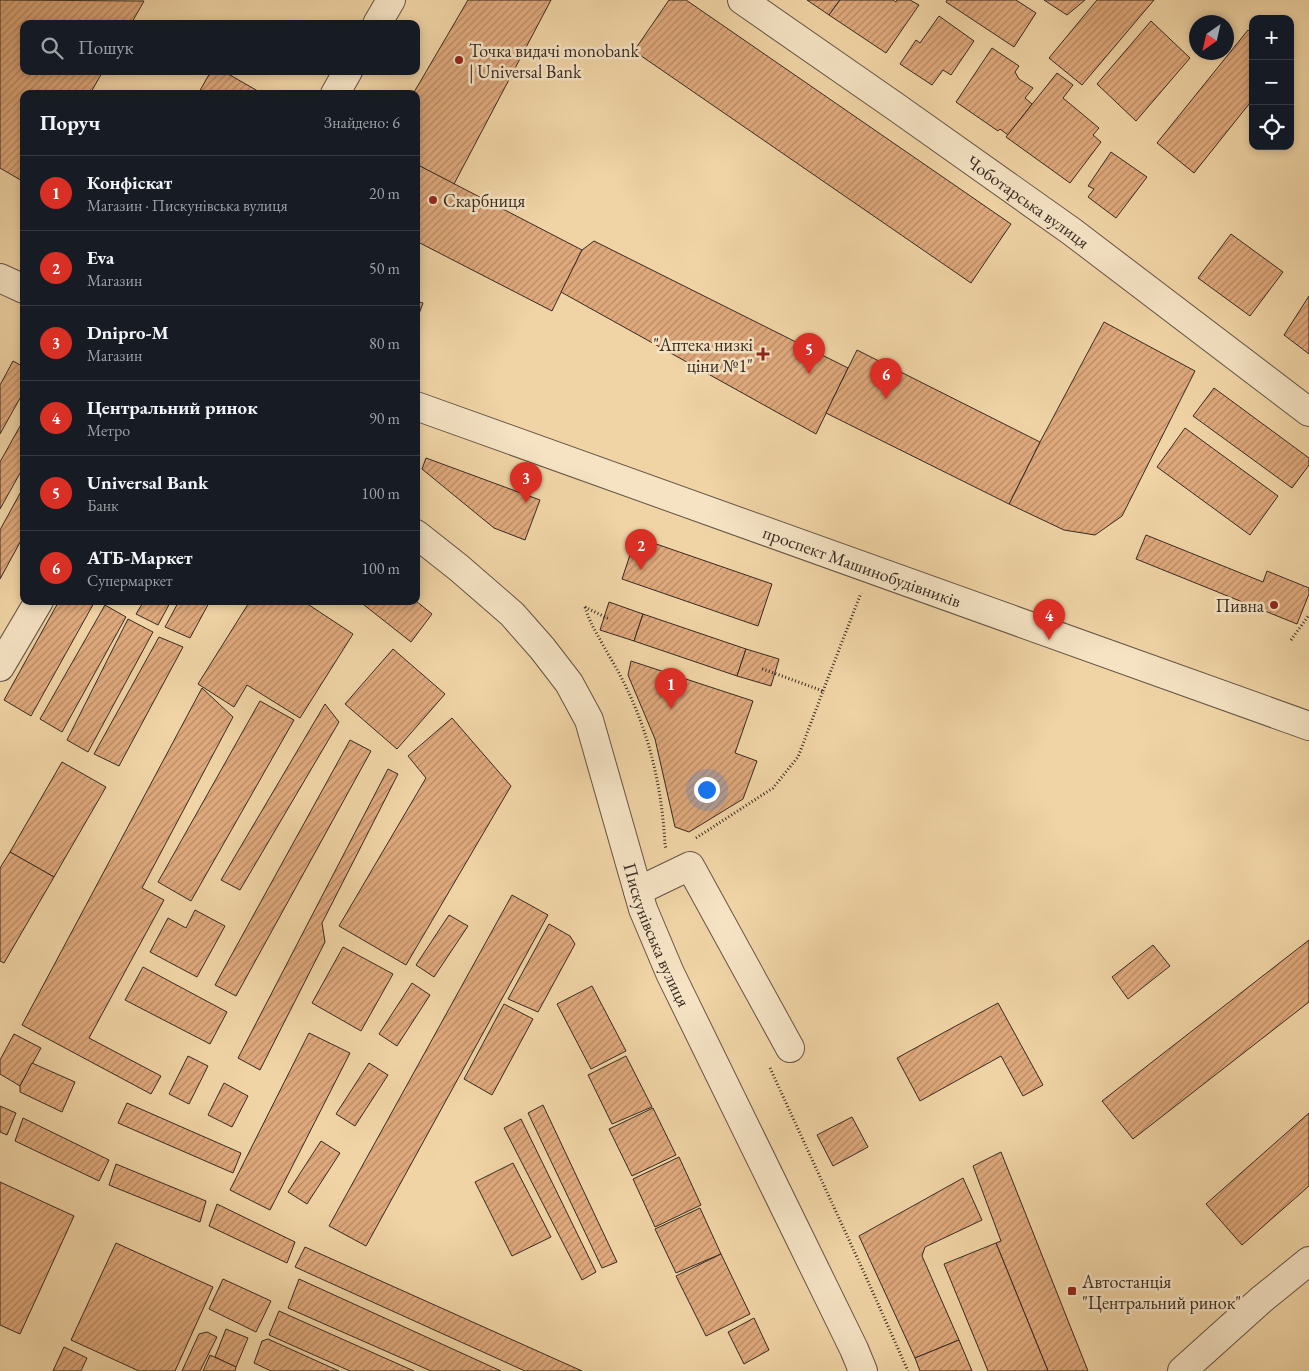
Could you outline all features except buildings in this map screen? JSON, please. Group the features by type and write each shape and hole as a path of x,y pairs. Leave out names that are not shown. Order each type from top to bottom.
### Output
{"street":[{"path":"379,20 391,0"},
{"name":"Чоботарська вулиця","path":"742,0 896,106 1071,231 1309,412"},
{"path":"337,90 346,75"},
{"path":"0,278 20,287"},
{"name":"проспект Машинобудівників","path":"420,407 1309,726"},
{"name":"Пискунівська вулиця","path":"420,537 512,614 569,682 589,720 643,909 670,973 854,1349 863,1371"},
{"path":"0,667 37,605"},
{"path":"638,891 690,866 790,1048"},
{"path":"1182,1371 1262,1299 1309,1261"}],"path":[{"path":"694,839 773,788 798,757 870,568"},
{"path":"585,607 609,620"},
{"path":"1290,640 1309,615"},
{"path":"760,668 823,691"}],"place":[{"name":"Точка видачі monobank | Universal Bank","path":"459,60"},
{"name":"Скарбниця","path":"433,200"},
{"name":"\"Аптека низкі ціни №1\"","path":"763,354"},
{"name":"Universal Bank","path":"809,374"},
{"name":"АТБ-Маркет","path":"886,399"},
{"name":"Dnipro-M","path":"526,503"},
{"name":"Eva","path":"641,570"},
{"name":"Пивна","path":"1274,605"},
{"name":"Центральний ринок","path":"1049,640"},
{"name":"Конфіскат","path":"671,709"},
{"name":"Автостанція \"Центральний ринок\"","path":"1072,1291"}]}
